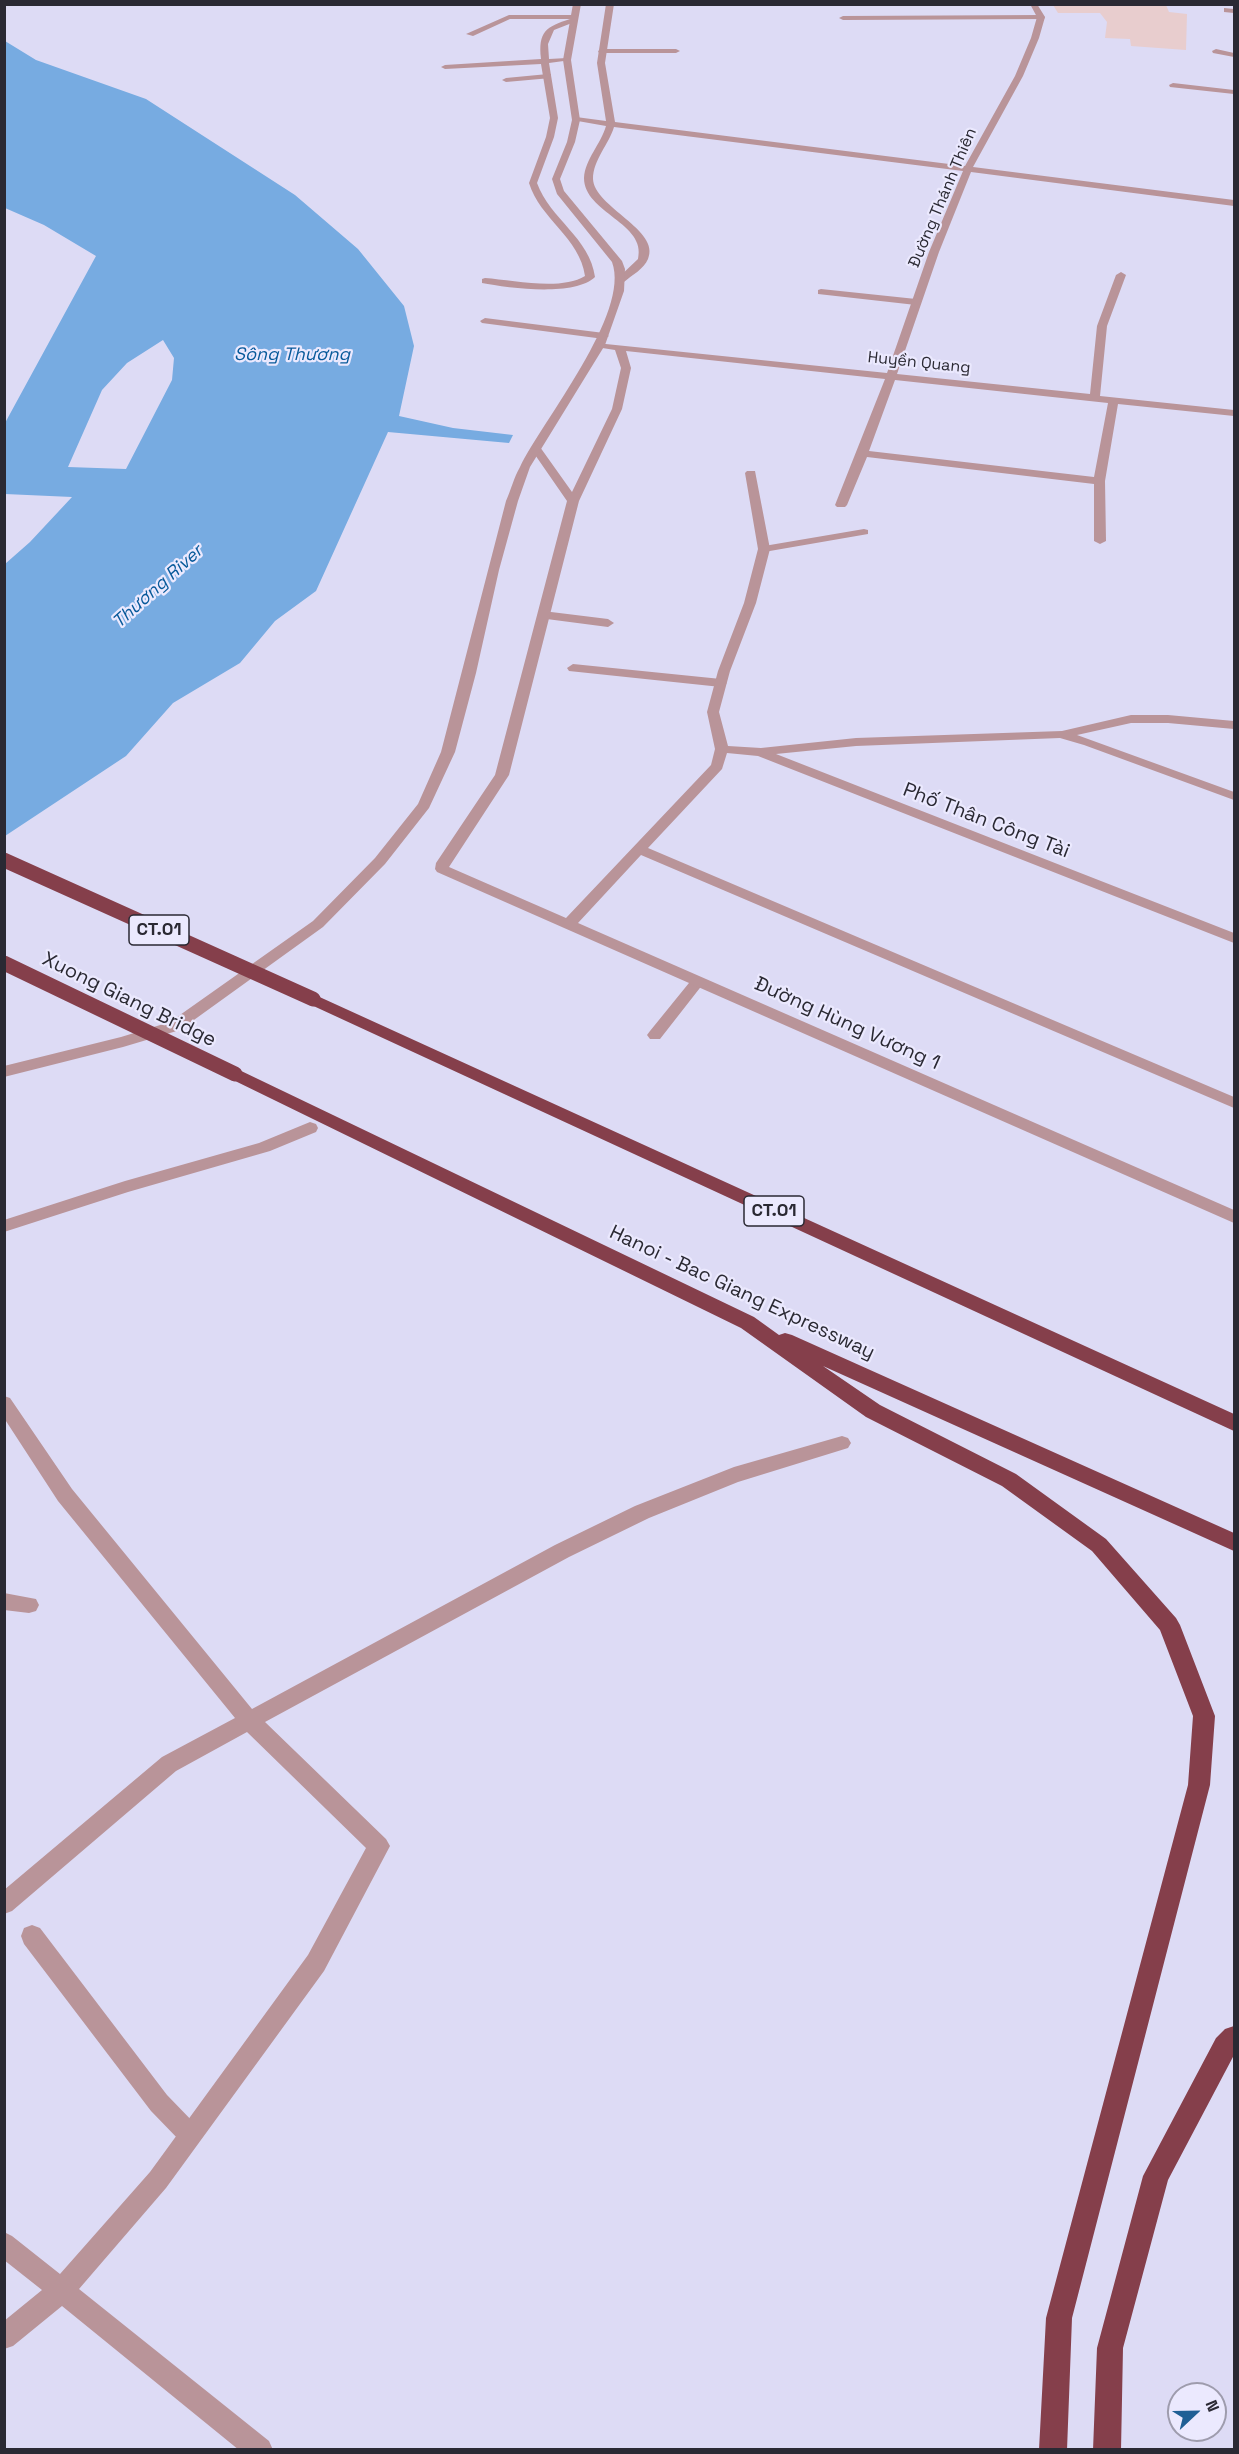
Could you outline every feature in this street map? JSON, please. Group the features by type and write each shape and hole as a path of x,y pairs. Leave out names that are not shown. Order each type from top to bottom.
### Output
{"highway":[{"name":"CT.01","path":"4,860 314,999 1234,1422"},
{"name":"Xuong Giang Bridge","path":"4,963 235,1074"},
{"name":"Hanoi - Bac Giang Expressway","path":"235,1074 747,1322 1234,1542"},
{"path":"747,1322 873,1412 1009,1480 1099,1545 1169,1625 1204,1716 1199,1785 1059,2318 1053,2450"},
{"path":"1107,2450 1110,2348 1156,2176 1225,2047 1234,2038"}],"street":[{"path":"610,4 602,51 602,66 611,125 602,149 593,161 589,184 597,197 638,238 645,251 643,260 621,280"},
{"path":"1033,4 1041,17"},
{"path":"945,6 949,18"},
{"path":"470,34 510,17 575,14"},
{"path":"4,1072 176,1026 318,924 380,861 424,805 448,752 470,673 501,542 525,467 602,340 621,280 617,261 560,192 556,179 571,142 576,120 567,60 575,14"},
{"path":"485,281 571,285 585,282 590,277 586,255 534,191 534,177 555,121 545,61 548,30 575,14"},
{"path":"843,18 1041,17"},
{"name":"Đường Thánh Thiên","path":"841,505 865,454 916,302 968,169 1030,55 1041,17"},
{"path":"602,51 676,51"},
{"path":"1216,51 1234,55"},
{"path":"445,67 567,60"},
{"path":"506,80 548,76"},
{"path":"1173,85 1234,93"},
{"path":"576,120 1234,203"},
{"path":"1095,397 1102,326 1121,275"},
{"path":"821,292 916,302"},
{"name":"Huyền Quang","path":"485,321 602,340 620,348 1234,413"},
{"path":"608,623 543,615 573,501 616,409 626,368 620,348"},
{"path":"1100,541 1099,481 1114,399"},
{"path":"536,448 573,501"},
{"path":"865,454 1099,481"},
{"path":"568,925 717,766 722,749 712,712 750,603 764,549 751,473"},
{"path":"764,549 864,532"},
{"name":"Đường Hùng Vương 1","path":"543,615 502,775 443,863 442,869 1234,1217"},
{"path":"573,668 667,679 721,682"},
{"path":"761,752 856,742 1060,734 1131,719 1168,719 1234,725"},
{"path":"1060,734 1089,742 1234,796"},
{"name":"Phố Thân Công Tài","path":"722,749 761,752 784,764 1234,938"},
{"path":"639,849 1234,1103"},
{"path":"655,1035 698,981"},
{"path":"4,1226 125,1187 264,1147 310,1128"},
{"path":"4,1403 65,1496 249,1720 379,1846 316,1963 158,2180 62,2290 4,2337"},
{"path":"4,1904 169,1764 562,1551 642,1512 734,1475 842,1443"},
{"path":"4,1601 30,1605"},
{"path":"32,1936 159,2103 190,2135"},
{"path":"4,2244 260,2450"}],"shaded area":[{"path":"1053,5 1166,5 1169,12 1187,14 1186,50 1131,46 1130,39 1105,38 1107,22 1100,13 1058,13"}],"water":[{"name":"Sông Thương","path":"5,41 36,60 146,99 295,195 358,249 404,306 414,346 399,416 453,428 513,435 509,443 388,432 316,591 275,621 240,663 173,703 126,756 5,836 5,564 30,542 72,497 5,494 5,423 96,256 44,225 5,208","holes":["163,340 174,358 172,380 126,469 68,467 102,390 127,363"]}],"water label":[{"name":"Thương River","path":"158,587"}]}
